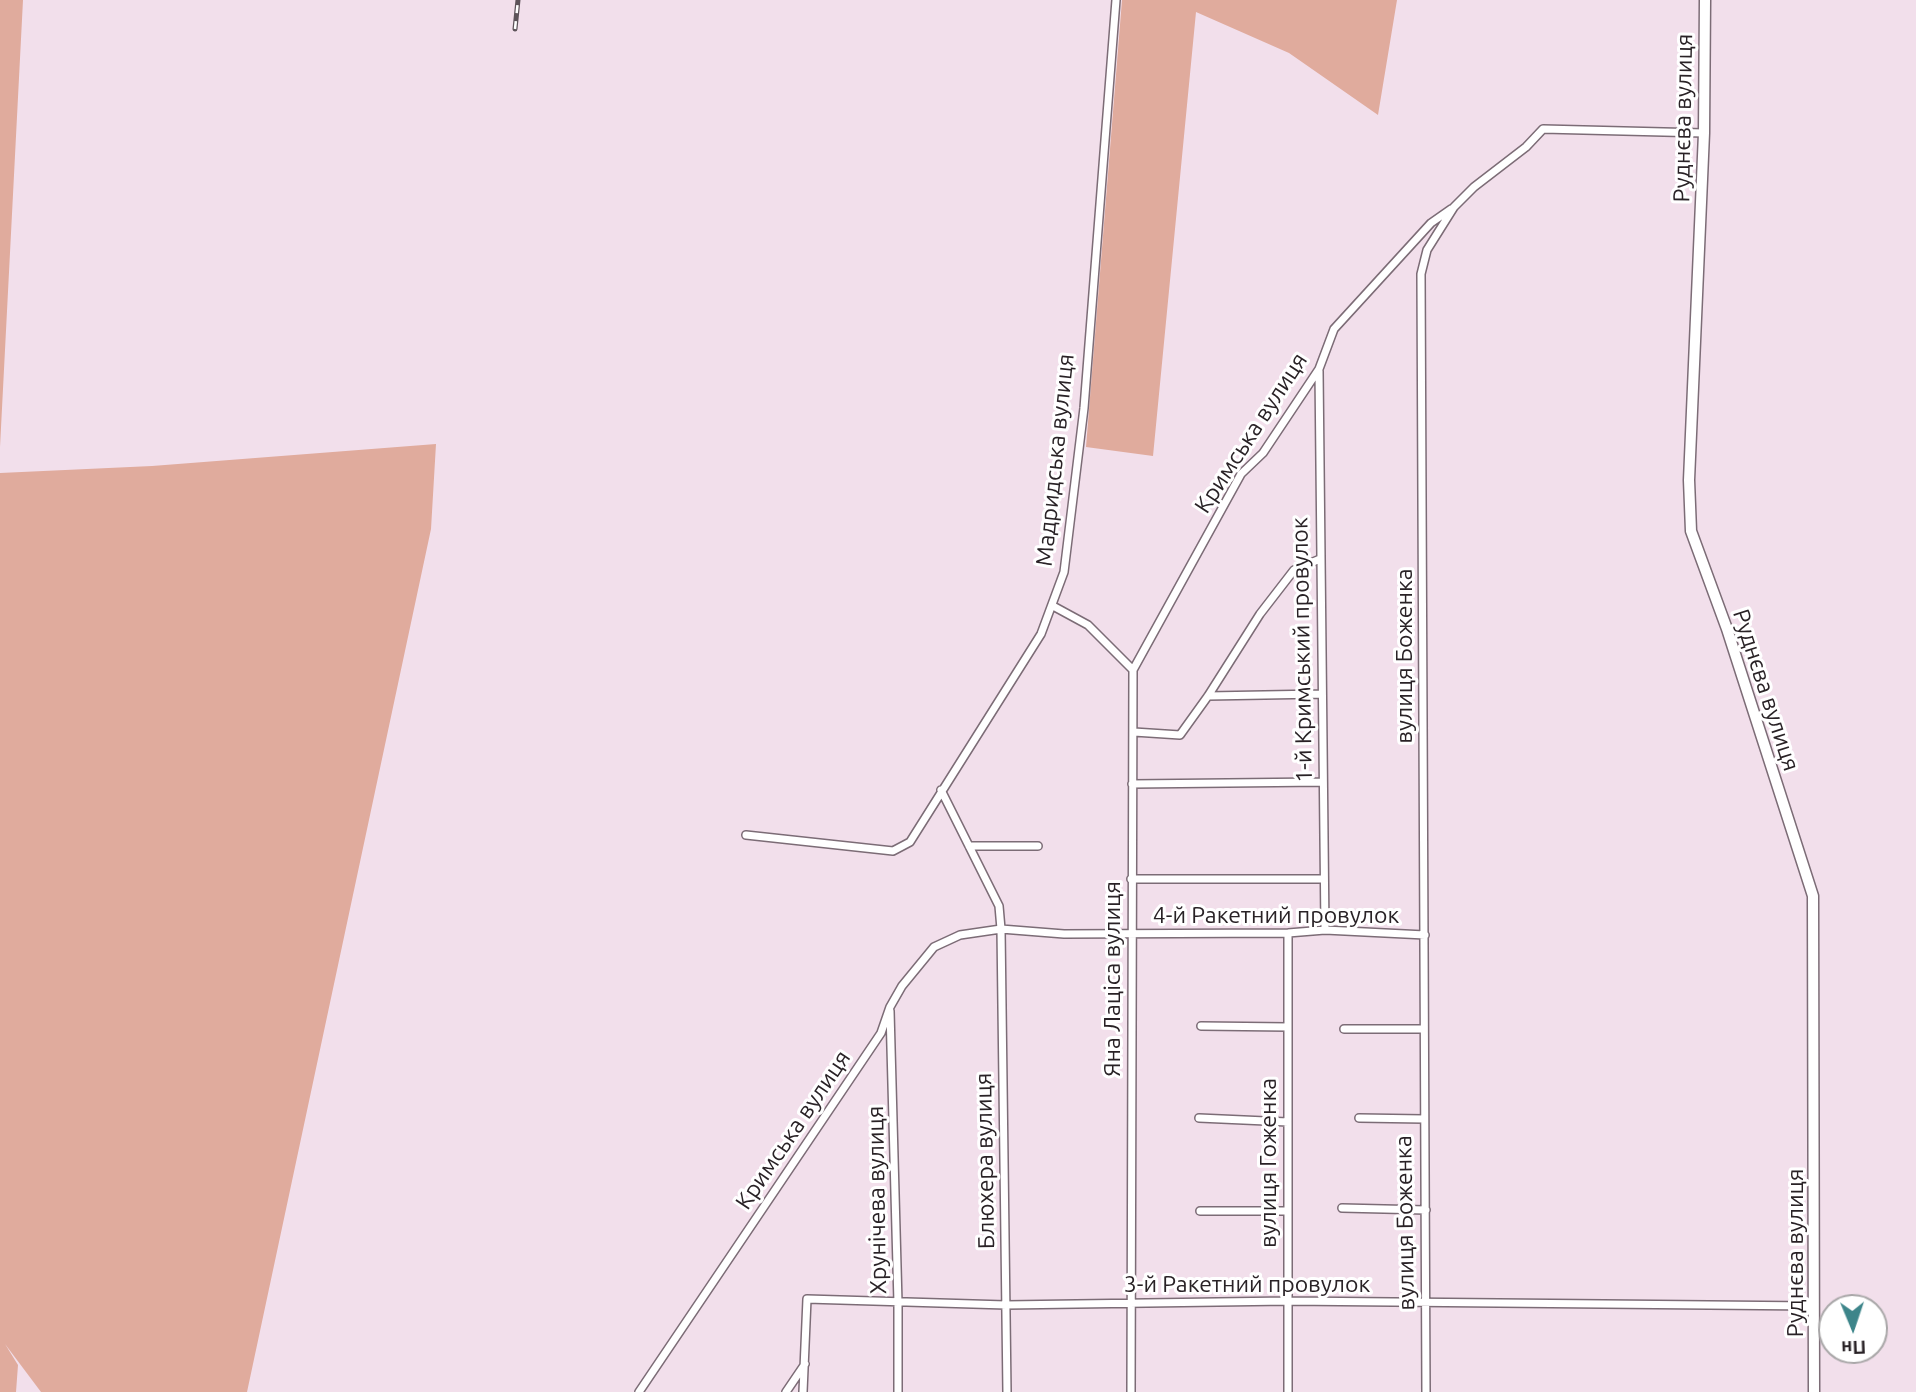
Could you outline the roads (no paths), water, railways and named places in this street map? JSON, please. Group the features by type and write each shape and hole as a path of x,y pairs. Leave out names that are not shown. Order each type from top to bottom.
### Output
{"street":[{"name":"Мадридська вулиця","path":"746,835 893,851 910,842 1041,634 1064,572 1084,408 1116,0"},
{"name":"Руднєва вулиця","path":"1705,0 1704,133 1689,480 1691,531 1727,629 1813,896 1814,1392"},
{"name":"вулиця Боженка","path":"1426,1392 1421,274 1427,250 1454,207 1474,187 1526,147 1543,129 1704,133"},
{"name":"Кримська вулиця","path":"1133,670 1241,474 1263,453 1319,369 1334,329 1431,223 1454,207"},
{"name":"1-й Кримський провулок","path":"1319,369 1325,930"},
{"path":"1133,732 1180,735 1260,614 1294,570 1320,559"},
{"path":"1053,606 1088,625 1133,670"},
{"name":"Яна Лаціса вулиця","path":"1131,1392 1133,670"},
{"path":"1208,696 1321,694"},
{"path":"1132,784 1323,782"},
{"name":"Блюхера вулиця","path":"942,790 999,906 1002,929 1007,1392"},
{"path":"969,846 1038,846"},
{"path":"1132,879 1324,879"},
{"name":"Кримська вулиця","path":"639,1392 881,1033 890,1007 902,986 934,947 960,935 1002,929"},
{"name":"4-й Ракетний провулок","path":"1002,929 1065,934 1288,933 1325,930 1425,935"},
{"name":"вулиця Гоженка","path":"1288,933 1288,1392"},
{"name":"Хрунічева вулиця","path":"890,1007 898,1392"},
{"path":"1201,1026 1288,1027"},
{"path":"1344,1028 1424,1029"},
{"path":"1199,1118 1288,1122"},
{"path":"1359,1118 1424,1119"},
{"path":"1342,1208 1426,1210"},
{"path":"1200,1211 1288,1211"},
{"name":"3-й Ракетний провулок","path":"806,1363 807,1299 1006,1306 1288,1301 1814,1306"},
{"path":"786,1392 806,1363"},
{"path":"803,1392 806,1363"}],"railway":[{"path":"515,29 518,0"}]}
